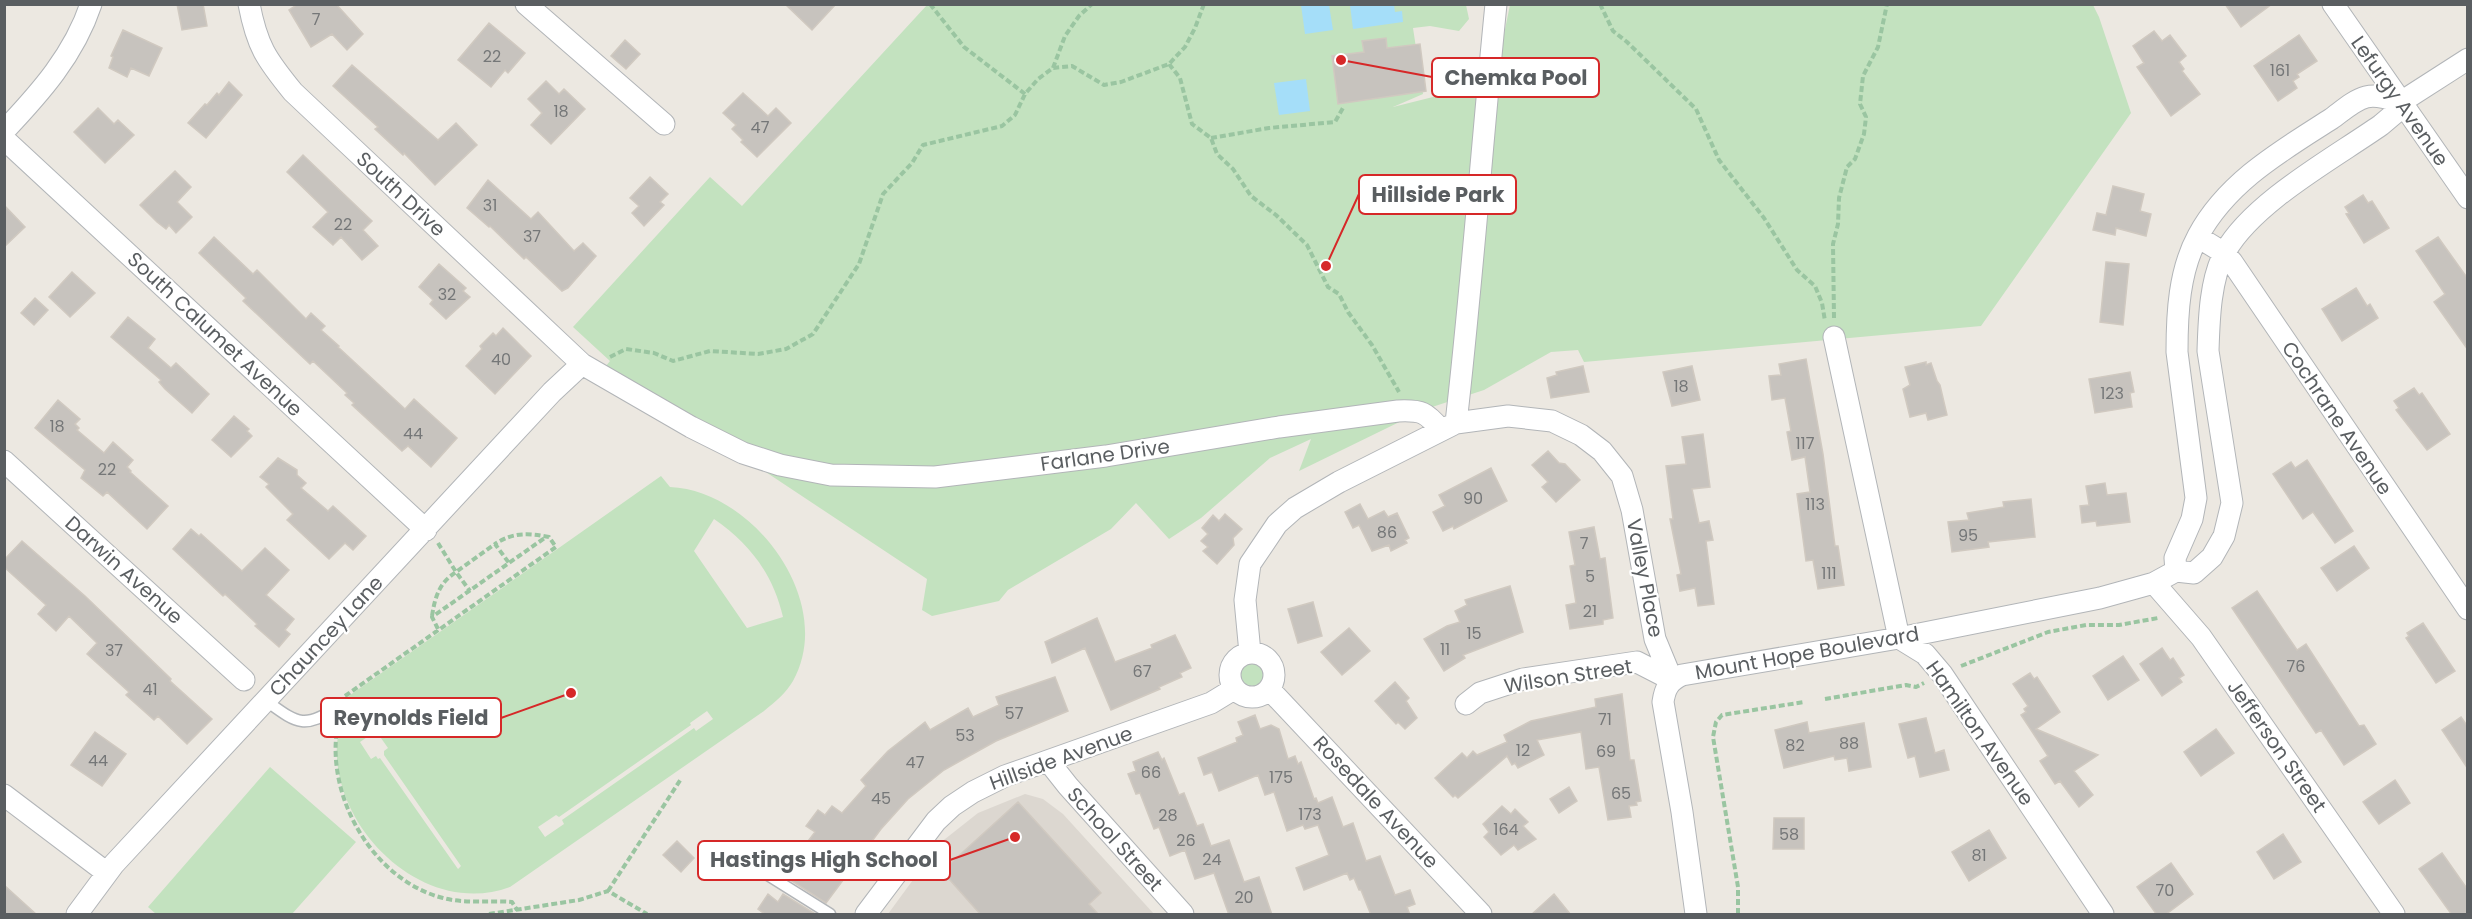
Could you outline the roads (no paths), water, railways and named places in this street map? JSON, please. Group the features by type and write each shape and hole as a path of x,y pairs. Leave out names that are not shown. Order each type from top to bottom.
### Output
{"street":[{"path":"4,131 59,68 76,40 91,4"},
{"name":"South Drive","path":"249,4 258,41 270,64 292,92 588,368"},
{"path":"526,4 664,124"},
{"path":"1250,653 1245,600 1250,564 1277,525 1295,508 1339,482 1449,427 1472,290 1483,132 1496,4"},
{"name":"Lefurgy Avenue","path":"2333,4 2468,198"},
{"name":"Mount Hope Boulevard","path":"1696,915 1682,812 1663,702 1665,690 1672,680 1682,675 1899,638 2100,598 2154,583 2176,571 2194,573 2212,557 2224,537 2232,492 2208,351 2215,283 2224,253 2255,214 2381,125 2394,114 2401,102 2468,59"},
{"path":"2176,571 2175,558 2192,519 2196,498 2177,352 2177,328 2180,290 2198,237 2229,192 2253,171 2324,123 2364,97 2381,96 2401,102"},
{"name":"South Calumet Avenue","path":"4,139 432,536"},
{"name":"Cochrane Avenue","path":"2198,237 2224,253 2468,609"},
{"path":"1834,337 1899,638"},
{"name":"Farlane Drive","path":"588,368 743,453 780,465 831,475 935,477 1106,456 1278,427 1411,410 1428,414 1449,427"},
{"name":"Chauncey Lane","path":"77,915 107,873 265,700 432,536 552,392 588,368"},
{"name":"Valley Place","path":"1449,427 1508,416 1552,421 1581,435 1602,451 1622,476 1632,510 1655,639 1672,680"},
{"name":"Darwin Avenue","path":"4,461 244,680"},
{"name":"Jefferson Street","path":"2154,583 2201,637 2394,915"},
{"name":"Hamilton Avenue","path":"1899,638 1925,654 1942,674 2103,915"},
{"path":"1250,653 1265,657 1274,676 1270,690 1260,696 1239,694 1234,689 1230,675 1231,668 1239,657 1250,653"},
{"name":"Wilson Street","path":"1466,704 1480,693 1522,679 1637,662 1672,680"},
{"name":"Hillside Avenue","path":"867,915 924,835 952,806 973,792 1005,776 1211,703 1234,689"},
{"name":"Rosedale Avenue","path":"1270,690 1481,915"},
{"name":"School Street","path":"1049,762 1107,831 1183,915"},
{"path":"4,795 107,873"}],"lane":[{"path":"265,700 300,722 317,720 337,708"},
{"path":"731,852 830,915"}],"water":[{"path":"1301,5 1329,5 1333,30 1305,34"},
{"path":"1350,5 1394,5 1395,12 1402,11 1403,22 1353,29"},
{"path":"1306,79 1310,111 1279,115 1274,83"}],"place":[{"name":"Chemka Pool","path":"1341,60"},
{"name":"Hillside Park","path":"1326,266"},
{"name":"Reynolds Field","path":"571,693"},
{"name":"Hastings High School","path":"1015,837"}]}
